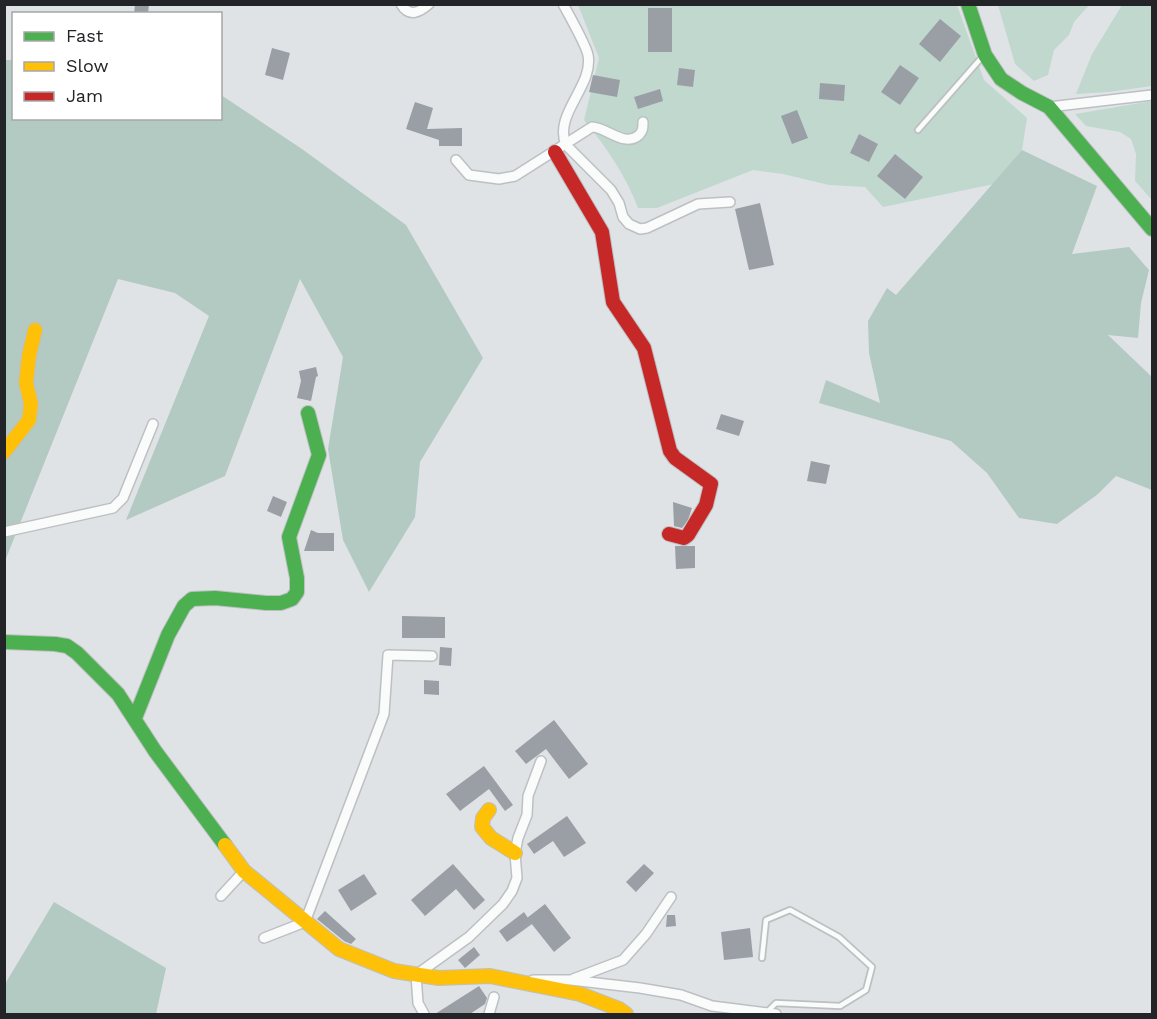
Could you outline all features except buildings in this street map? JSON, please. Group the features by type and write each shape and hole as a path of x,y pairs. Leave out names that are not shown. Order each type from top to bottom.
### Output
{"street":[{"path":"401,4 403,8 412,13 420,12 429,4"},
{"path":"563,4 589,57 588,67 563,125 561,148 602,232 613,302 644,348 670,451 675,458 711,484 711,493 692,532 684,538 669,534"},
{"path":"968,4 985,54 1001,79 1049,107 1152,229"},
{"path":"1049,107 1152,95"},
{"path":"456,160 469,175 500,179 515,176 592,127 598,127 619,137 634,138 641,133 643,122"},
{"path":"561,148 611,190 619,203 623,217 635,228 647,228 698,204 730,202"},
{"path":"4,452 29,420 31,404 26,383 35,330"},
{"path":"135,718 154,666 186,602 199,597 272,603 291,600 297,592 297,582 288,546 289,537 319,455 308,413"},
{"path":"4,532 113,508 123,498 153,424"},
{"path":"4,642 55,644 67,646 76,653 118,694 155,751 244,871 339,949 394,971 439,978 490,976 580,994 626,1014"},
{"path":"264,938 305,922 384,714 388,655 432,656"},
{"path":"417,975 469,938 503,904 512,891 517,878 515,853 518,838 527,815 528,796 541,761"},
{"path":"489,810 483,818 482,827 492,838 515,853"},
{"path":"221,896 244,871"},
{"path":"571,980 623,960 646,934 671,897"},
{"path":"417,975 418,1003 424,1014"},
{"path":"513,981 571,980 681,995 712,1006 772,1013"},
{"path":"489,1014 495,996"}],"lane":[{"path":"918,130 985,54"},
{"path":"762,958 766,920 790,910 839,937 872,967 866,990 840,1006 776,1003 772,1013"}],"green space":[{"path":"578,5 957,5 984,80 1027,118 1022,150 994,184 883,207 865,187 829,185 783,174 753,170 657,208 638,208 614,161 584,120 599,58"},
{"path":"998,5 1089,5 1074,22 1069,35 1054,50 1048,75 1034,81 1015,64"},
{"path":"1122,5 1152,5 1152,86 1076,94 1092,54"},
{"path":"4,60 12,60 12,120 222,120 222,96 302,149 406,225 483,358 420,462 415,517 369,592 343,540 328,449 343,357 300,279 225,476 126,520 209,316 175,293 118,279 5,561"},
{"path":"1152,101 1152,200 1135,181 1136,154 1131,139 1120,132 1086,126 1075,114"},
{"path":"1022,150 1097,186 1072,254 1129,247 1149,270 1141,303 1138,338 1108,335 1152,377 1152,490 1116,476 1098,494 1057,524 1019,518 987,473 951,441 819,403 826,380 880,403 869,353 868,321 887,288 896,295"},
{"path":"54,902 166,968 156,1014 5,1014 5,984"}],"traffic: fast":[{"path":"968,4 985,55 1001,79 1049,107 1152,229"},
{"path":"135,718 168,635 184,606 192,599 215,598 281,603 292,599 297,592 297,578 289,537 319,455 308,413"},
{"path":"4,642 55,644 67,646 77,653 118,694 155,751 225,845"}],"traffic: slow":[{"path":"4,452 29,420 31,404 26,383 35,330"},
{"path":"489,810 483,818 482,827 491,838 515,853"},
{"path":"225,845 244,871 339,949 394,971 439,978 490,976 580,994 626,1014"}],"traffic: jam":[{"path":"555,152 602,232 613,302 644,348 670,451 675,458 711,484 706,505 688,535 684,538 669,534"}]}
